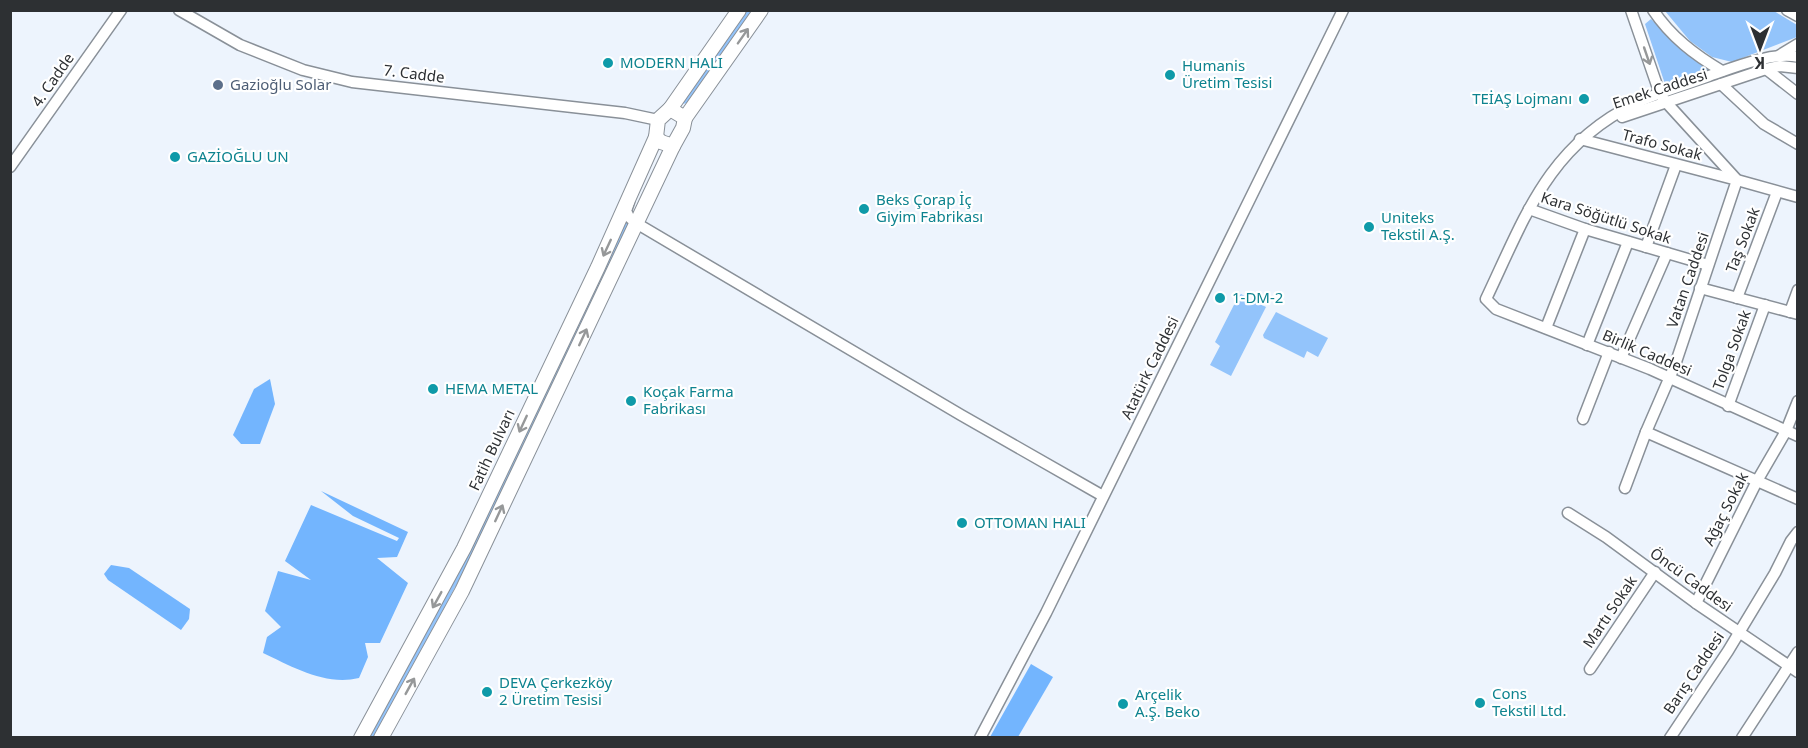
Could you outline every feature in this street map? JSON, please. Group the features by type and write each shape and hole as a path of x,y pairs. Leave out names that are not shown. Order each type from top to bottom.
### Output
{"main road":[{"path":"658,120 670,108 739,10"},
{"path":"381,738 462,591 683,128 685,118 761,10"},
{"path":"670,108 685,118"},
{"name":"Fatih Bulvarı","path":"361,738 454,568 635,186 656,137 658,120"},
{"path":"656,137 661,142 673,146"}],"street":[{"name":"4. Cadde","path":"10,167 121,10"},
{"name":"7. Cadde","path":"179,10 240,45 303,70 352,82 625,113 658,120"},
{"name":"Atatürk Caddesi","path":"980,738 1010,683 1343,10"},
{"path":"1632,10 1662,98 1737,180"},
{"path":"1636,25 1652,10 1675,37 1722,71"},
{"path":"1787,10 1797,16"},
{"path":"1780,61 1797,44"},
{"name":"Emek Caddesi","path":"1662,98 1722,71 1797,57"},
{"name":"Emek Caddesi","path":"1780,61 1797,68"},
{"name":"Emek Caddesi","path":"1486,299 1529,209 1547,178 1580,139 1636,103 1721,84 1766,69 1780,61"},
{"path":"1766,69 1797,94"},
{"path":"1721,84 1764,124 1797,144"},
{"name":"Trafo Sokak","path":"1580,139 1797,197"},
{"path":"1646,247 1676,165"},
{"name":"Vatan Caddesi","path":"1625,488 1646,432 1676,365 1737,180"},
{"path":"635,186 626,211 636,223 1103,496"},
{"name":"Taş Sokak","path":"1737,298 1778,192"},
{"name":"Kara Söğütlü Sokak","path":"1529,209 1585,229 1708,266"},
{"path":"1546,328 1585,229"},
{"path":"1587,345 1628,242"},
{"path":"1621,358 1667,253"},
{"path":"1700,288 1794,313 1797,290"},
{"name":"Birlik Caddesi","path":"1486,299 1496,309 1669,377 1797,436"},
{"name":"Tolga Sokak","path":"1728,405 1765,305"},
{"path":"1582,419 1609,352"},
{"name":"Ağaç Sokak","path":"1696,603 1757,481 1786,431 1797,401"},
{"path":"1646,432 1797,500"},
{"name":"Öncü Caddesi","path":"1568,513 1793,669"},
{"name":"Barış Caddesi","path":"1670,738 1684,714 1702,693 1740,632 1794,543 1797,532"},
{"name":"Martı Sokak","path":"1590,669 1655,572"},
{"path":"1742,738 1793,669 1797,652"}],"shaded area":[{"path":"744,11 754,11 688,103 681,104"},
{"path":"1665,11 1774,11 1797,25 1797,37 1732,62 1712,57 1690,41"},
{"path":"1651,19 1682,49 1711,69 1666,87 1645,24"},
{"path":"625,216 631,225 489,522 377,737 365,738"},
{"path":"1241,294 1266,307 1231,376 1210,365 1220,346 1215,342"},
{"path":"1276,312 1328,338 1318,357 1307,351 1304,358 1264,338 1263,335"},
{"path":"270,379 275,404 260,444 241,444 233,435 254,389"},
{"path":"321,491 408,532 397,557 377,558 408,583 380,643 365,643 368,657 359,678 346,680 310,674 263,653 267,637 281,627 265,611 278,571 311,580 285,561 311,505 397,541 399,538 353,516"},
{"path":"111,565 129,568 190,609 189,619 181,630 108,580 104,574"},
{"path":"1031,664 1053,677 1018,737 990,737"}],"place":[{"name":"MODERN HALI","path":"608,63"},
{"name":"Humanis Üretim Tesisi","path":"1170,75"},
{"name":"Gazioğlu Solar","path":"218,85"},
{"name":"TEİAŞ Lojmanı","path":"1584,99"},
{"name":"GAZİOĞLU UN","path":"175,157"},
{"name":"Beks Çorap İç Giyim Fabrikası","path":"864,209"},
{"name":"Uniteks Tekstil A.Ş.","path":"1369,227"},
{"name":"1-DM-2","path":"1220,298"},
{"name":"HEMA METAL","path":"433,389"},
{"name":"Koçak Farma Fabrikası","path":"631,401"},
{"name":"OTTOMAN HALI","path":"962,523"},
{"name":"DEVA Çerkezköy 2 Üretim Tesisi","path":"487,692"},
{"name":"Cons Tekstil Ltd.","path":"1480,703"},
{"name":"Arçelik A.Ş. Beko","path":"1123,704"}]}
